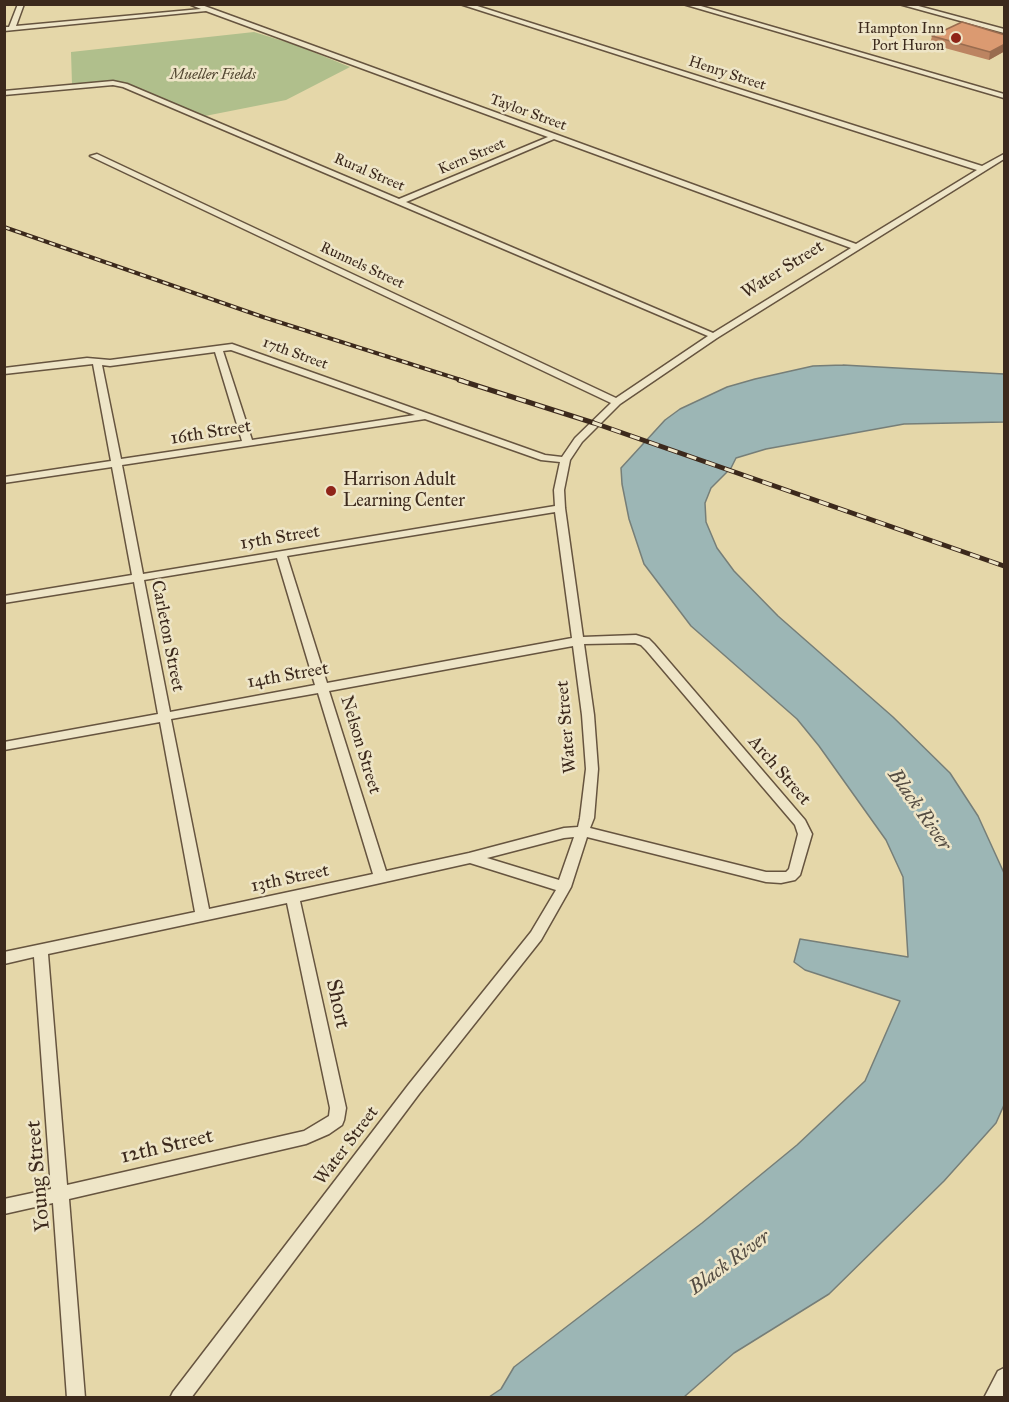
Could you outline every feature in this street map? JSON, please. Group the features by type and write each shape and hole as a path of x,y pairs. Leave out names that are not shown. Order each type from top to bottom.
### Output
{"street":[{"path":"12,28 21,4"},
{"name":"Taylor Street","path":"192,4 856,248"},
{"name":"Henry Street","path":"463,4 983,169"},
{"path":"686,4 1005,96"},
{"path":"902,4 1005,31"},
{"path":"4,28 207,10"},
{"name":"Rural Street","path":"4,93 113,83 125,85 714,336"},
{"name":"Kern Street","path":"401,201 554,137"},
{"name":"Runnels Street","path":"94,156 617,402"},
{"name":"Water Street","path":"178,1398 414,1089 536,936 564,887 591,795 592,769 588,715 559,490 565,460 578,440 617,402 714,336 1005,156"},
{"path":"218,348 248,444"},
{"name":"17th Street","path":"4,371 97,362 110,363 218,348 237,349 423,417 544,458 565,460"},
{"name":"Carleton Street","path":"97,362 203,916"},
{"name":"16th Street","path":"4,480 423,417"},
{"name":"15th Street","path":"4,600 560,508"},
{"name":"Nelson Street","path":"281,555 381,878"},
{"name":"Arch Street","path":"578,641 636,639 645,642 800,823 805,834 795,871 790,876 775,879 582,831"},
{"name":"14th Street","path":"4,746 578,641"},
{"name":"13th Street","path":"5,958 381,878 564,833 582,831"},
{"path":"469,858 564,887"},
{"name":"Short","path":"292,897 339,1108 336,1120"},
{"path":"4,949 5,958"},
{"name":"Young Street","path":"41,950 62,1193 76,1398"},
{"name":"12th Street","path":"4,1207 306,1137 336,1120"},
{"path":"993,1398 1005,1377"}],"green space":[{"name":"Mueller Fields","path":"254,32 296,45 350,67 286,100 205,116 123,82 72,84 71,52"}],"water":[{"name":"Black River","path":"843,365 1004,374 1004,422 904,424 766,449 736,458 731,468 711,488 705,503 706,522 717,548 734,571 778,616 893,717 950,773 978,816 1004,873 1004,1105 996,1123 944,1181 829,1294 734,1353 684,1397 489,1397 501,1389 514,1367 702,1223 797,1145 865,1081 900,1001 805,970 794,962 800,939 908,957 903,877 886,840 797,719 691,626 644,564 629,519 622,484 621,468 665,420 680,409 727,387 755,379 813,366"}],"building":[{"path":"962,22 1005,35 1005,44 990,52 932,36"}],"railway":[{"path":"4,227 263,317 464,381"},
{"path":"459,380 594,423 1004,566"}],"place":[{"name":"Hampton Inn Port Huron","path":"956,38"},
{"name":"Harrison Adult Learning Center","path":"331,491"}]}
